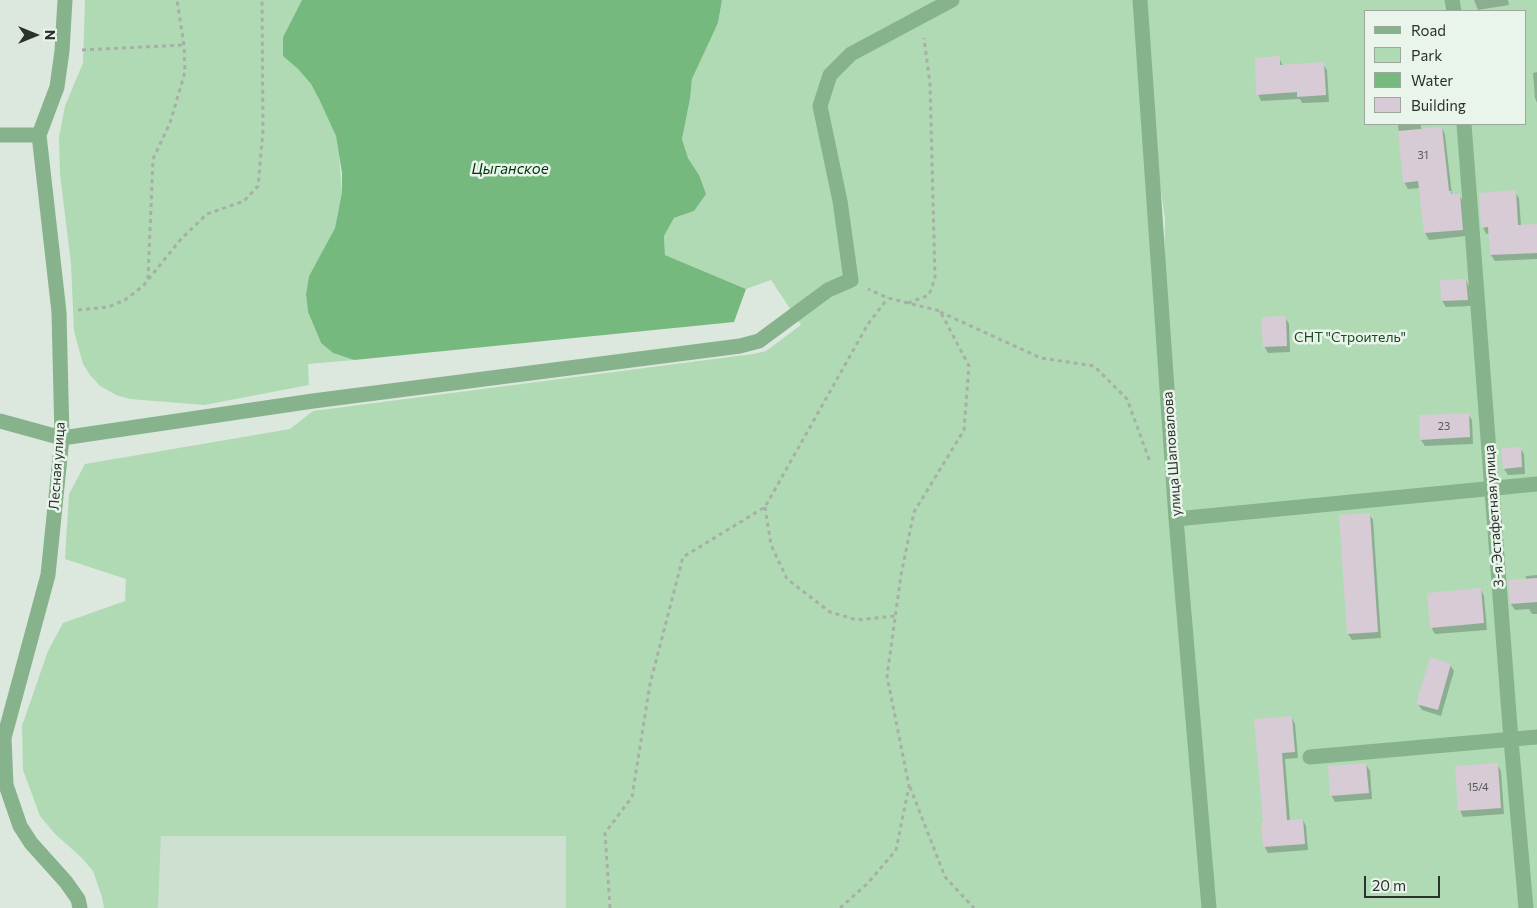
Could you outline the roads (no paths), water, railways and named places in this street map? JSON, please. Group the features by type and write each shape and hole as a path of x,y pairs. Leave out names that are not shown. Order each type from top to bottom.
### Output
{"street":[{"name":"Лесная улица","path":"65,0 62,51 56,87 39,135 60,312 62,438 48,575 2,738 6,785 20,826 31,843 66,882 78,899 80,908"},
{"path":"0,421 62,438 313,401 740,346 759,341 828,290 851,280 840,201 820,106 830,75 851,54 952,0"},
{"name":"улица Шаповалова","path":"1140,0 1176,519 1209,908"},
{"name":"3-я Эстафетная улица","path":"1464,125 1491,488 1526,908"},
{"path":"0,135 39,135"},
{"path":"1176,519 1537,484"},
{"path":"1310,758 1537,737"}],"water":[{"name":"Цыганское","path":"302,0 722,0 718,23 692,79 682,139 688,158 699,175 706,194 694,211 674,218 664,236 665,255 746,289 734,322 354,360 333,353 321,343 308,312 306,294 309,276 335,228 342,192 342,173 336,136 320,101 311,84 283,56 283,37"}],"park label":[{"name":"СНТ \"Строитель\"","path":"1350,337"}]}
